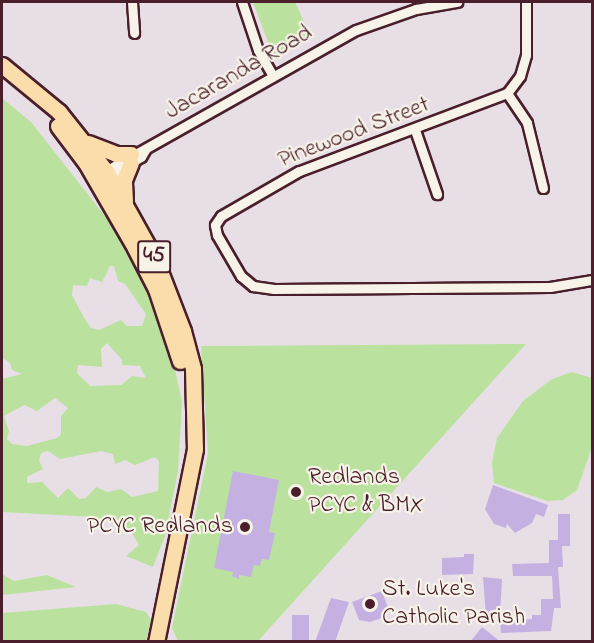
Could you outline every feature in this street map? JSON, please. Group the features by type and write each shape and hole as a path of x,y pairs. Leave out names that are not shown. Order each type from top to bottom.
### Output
{"main road":[{"name":"45","path":"2,65 45,99 85,142 156,290 190,386"},
{"name":"45","path":"2,78 62,130 125,201 156,261 177,314 193,369 190,386 195,449 191,481 159,637"},
{"path":"85,142 116,154 136,156 124,180 125,201"}],"street":[{"path":"132,2 134,33"},
{"path":"242,2 258,50 273,76"},
{"name":"Jacaranda Road","path":"102,177 273,76 367,26 416,9 457,2"},
{"path":"526,2 526,55 520,76 507,93 527,123 543,188"},
{"name":"Pinewood Street","path":"507,93 415,130 299,171 221,216 215,225 217,235 241,276 253,286 274,289 550,286 592,280"},
{"path":"415,130 437,194"}],"green space":[{"path":"253,2 295,2 311,37 274,58"},
{"path":"2,98 31,122 119,234 151,299 172,356 182,402 178,471 165,536 153,567 126,556 139,545 130,530 95,517 2,512 2,379 22,374 12,370 10,363 2,357","holes":["110,266 114,266 118,281 125,284 146,314 142,326 127,326 121,320 99,330 91,328 72,295 73,285 87,286 90,278 102,282","107,343 122,360 122,365 140,366 146,378 132,376 121,385 90,386 77,373 78,365 102,367 101,349","55,398 68,408 61,416 61,434 57,438 27,446 12,444 7,439 9,431 4,416 24,405 37,411","48,451 60,459 101,451 113,454 115,464 125,460 135,465 155,457 159,461 158,491 132,497 121,489 107,492 96,487 86,498 79,499 68,488 58,498 42,482 27,483 27,477 43,469 39,460 41,453"]},
{"name":"Redlands PCYC & BMX","path":"526,344 258,641 178,641 172,628 208,453 201,346"},
{"path":"572,372 592,378 592,447 577,490 563,500 547,501 494,483 492,463 497,438 523,401 552,379"},
{"path":"2,574 14,581 47,575 76,587 2,595"},
{"path":"116,604 146,612 151,620 146,641 2,641 2,613"}],"building":[{"name":"PCYC Redlands","path":"233,471 279,480 269,532 275,533 269,560 262,559 260,566 254,565 251,577 239,575 239,579 232,576 233,572 214,568"},
{"path":"493,485 548,505 544,517 536,514 532,523 515,533 507,524 506,528 494,524 485,509"},
{"path":"558,514 570,514 570,546 562,546 563,567 558,567 561,608 554,608 551,631 501,633 500,620 532,619 532,615 541,615 541,599 553,599 552,576 513,576 512,564 549,563 549,540 558,540"},
{"path":"464,554 474,554 473,574 442,575 442,558 464,557"},
{"path":"483,577 502,579 500,616 486,616"},
{"name":"St. Luke's Catholic Parish","path":"382,591 388,608 382,618 370,622 359,620 352,602"},
{"path":"331,598 349,602 335,642 315,642"},
{"path":"292,615 309,615 309,642 292,642"},
{"path":"482,627 501,642 470,642"}],"place":[{"name":"Redlands PCYC & BMX","path":"296,492"},
{"name":"PCYC Redlands","path":"245,527"},
{"name":"St. Luke's Catholic Parish","path":"370,604"}]}
